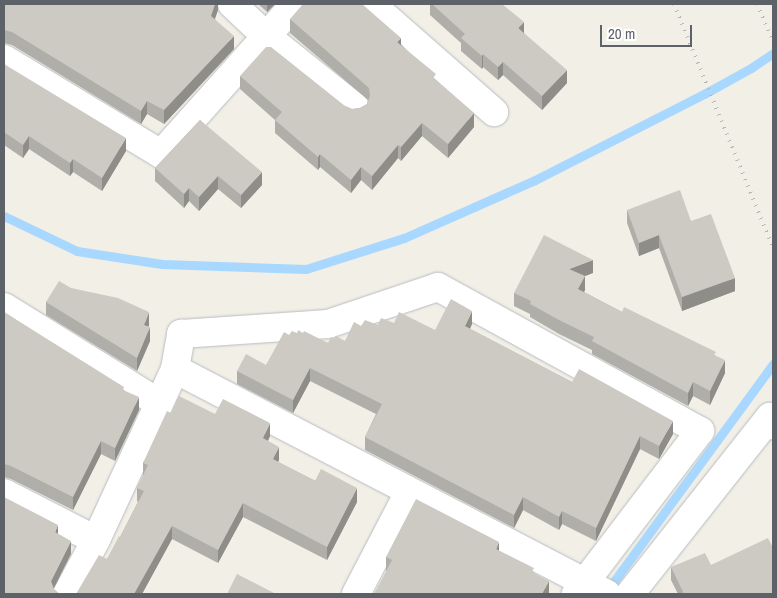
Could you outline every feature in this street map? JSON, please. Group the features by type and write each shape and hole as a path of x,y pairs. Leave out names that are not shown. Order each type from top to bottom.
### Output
{"street":[{"path":"232,4 266,36 355,108"},
{"path":"4,59 162,154 294,4"},
{"path":"371,4 494,112"},
{"path":"67,594 96,540 175,369 181,334 328,324 438,287 700,431 589,590 410,492 175,369"},
{"path":"4,308 159,403"},
{"path":"630,594 770,417 773,425"},
{"path":"356,594 410,492"},
{"path":"4,494 96,540"}],"building":[{"path":"4,4 215,4 211,16 234,36 164,110 147,101 141,111 12,32 4,30"},
{"path":"303,4 362,4 401,38 397,42 436,74 433,78 474,113 448,144 422,123 401,147 398,145 372,176 361,167 351,180 320,154 318,157 275,120 282,112 240,76 266,47 271,47 345,106 352,109 360,108 367,104 370,96 369,88 290,19"},
{"path":"432,4 502,4 524,22 518,28 567,70 542,96 503,62 498,67 483,54 482,56 461,38 465,34"},
{"path":"4,64 126,138 102,178 73,159 70,163 29,136 23,145 4,132"},
{"path":"200,120 262,172 241,195 218,176 199,197 189,188 184,194 155,168"},
{"path":"680,190 691,221 711,214 735,278 682,297 659,235 639,243 627,210"},
{"path":"544,235 593,260 569,269 585,276 578,289 622,312 624,307 716,352 714,355 725,360 710,391 693,382 688,393 592,341 594,337 559,320 530,304 531,301 514,293"},
{"path":"59,281 71,288 118,298 149,312 144,325 150,327 137,358 46,302"},
{"path":"451,299 472,311 465,326 572,382 579,369 673,421 659,446 640,436 596,528 562,511 559,517 523,497 514,515 365,437 382,404 310,368 293,400 237,371 246,354 266,365 284,332 289,335 292,331 297,333 298,330 303,333 304,331 328,343 331,337 334,339 336,336 345,341 354,322 361,326 365,320 378,325 381,318 394,323 399,312 435,330"},
{"path":"4,312 124,387 123,390 139,397 115,448 101,441 73,497 4,464"},
{"path":"179,396 215,414 223,399 270,423 263,438 279,447 273,459 315,481 321,469 357,488 327,547 243,503 218,550 172,526 134,594 76,594 99,555 107,559 144,491 137,488 148,465 143,463 167,411 171,413"},
{"path":"4,497 58,525 55,532 71,541 51,581 54,589 60,594 4,594"},
{"path":"416,499 499,542 496,549 534,568 532,572 549,581 542,594 374,594 392,560 386,557"},
{"path":"768,538 773,546 773,594 684,594 671,567 705,553 711,565"},
{"path":"237,574 276,594 227,594"}],"waterway":[{"path":"4,216 77,251 162,264 306,269 404,238 535,180 704,94 751,68 773,53"},
{"path":"612,584 773,364"}],"railway":[{"path":"674,4 773,248"},
{"path":"757,4 773,41"}]}
